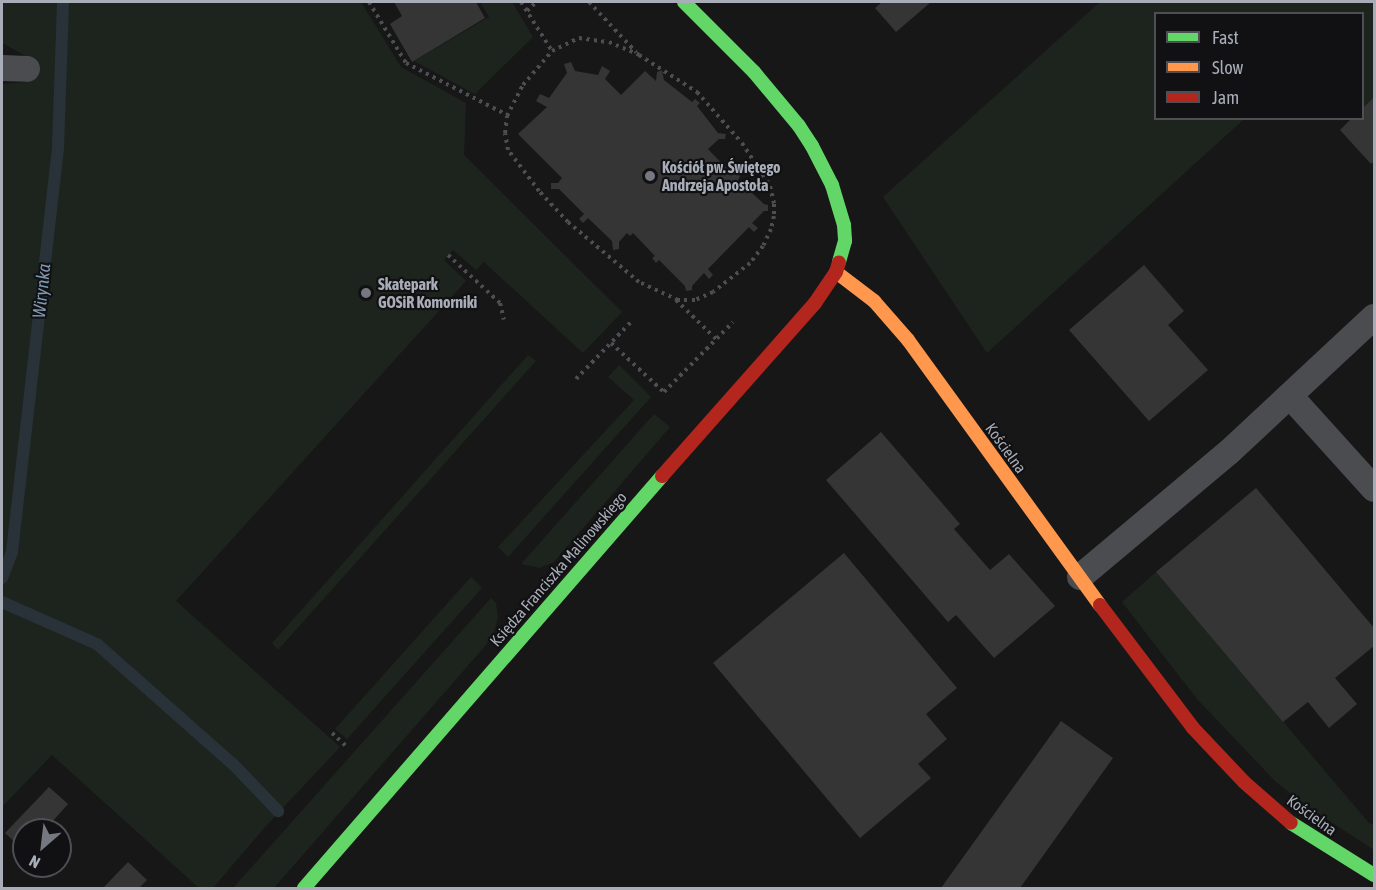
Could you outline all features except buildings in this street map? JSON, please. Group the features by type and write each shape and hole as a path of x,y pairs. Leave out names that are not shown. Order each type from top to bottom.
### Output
{"street":[{"path":"684,2 760,80 812,146 832,185 844,225 845,241 836,272"},
{"name":"Kościelna","path":"836,272 874,301 908,340 1168,697 1219,758 1289,822 1374,875"},
{"name":"Księdza Franciszka Malinowskiego","path":"304,888 540,614 815,303 836,272"}],"lane":[{"path":"1080,577 1229,452 1374,317"},
{"path":"1290,396 1374,489"}],"path":[{"path":"369,2 406,63 507,116"},
{"path":"521,2 552,51"},
{"path":"527,11 536,2"},
{"path":"589,2 639,55"},
{"path":"579,38 609,42 639,55 697,92 723,120 770,186 774,204 771,229 750,263 713,292 695,300 675,299 659,293 618,266 539,191 508,150 505,133 507,116 523,85 552,51 579,38"},
{"path":"448,255 500,303 504,320"},
{"path":"675,299 716,339"},
{"path":"576,379 630,322"},
{"path":"611,343 664,392 734,322"},
{"path":"332,733 348,748"}],"shaded area":[{"path":"2,2 361,2 401,67 466,103 464,155 622,312 583,353 484,262 476,270 453,250 444,260 466,281 176,601 340,747 265,827 213,888 199,888 52,755 2,807 2,84 26,82 26,56 2,43"},
{"path":"480,2 512,2 533,37 475,94 414,61 489,17"},
{"path":"1100,2 1374,2 1374,97 1364,108 1364,12 1154,12 1154,120 1243,120 987,353 883,197"},
{"path":"528,355 536,361 278,650 272,643"},
{"path":"619,365 651,397 508,557 498,547 634,400 608,377"},
{"path":"654,414 670,427 554,562 540,568 521,564"},
{"path":"1156,572 1369,823 1374,825 1374,850 1305,805 1275,781 1197,699 1122,602"},
{"path":"471,577 482,588 347,739 335,729"},
{"path":"491,598 496,603 498,618 493,635 486,645 274,888 233,888"}],"waterway":[{"name":"Wirynka","path":"2,578 12,552 58,147 63,2"},
{"path":"2,602 97,644 234,765 278,811"}],"traffic: fast":[{"path":"684,2 754,72 799,126 812,146 832,185 844,225 845,241 839,262"},
{"path":"304,888 662,476"},
{"path":"1291,823 1374,875"}],"traffic: slow":[{"path":"836,272 874,301 908,340 1100,605"}],"traffic: jam":[{"path":"662,476 815,303 836,272 839,262"},
{"path":"1100,605 1193,728 1244,782 1291,823"}],"place":[{"name":"Kościół pw. Świętego Andrzeja Apostoła","path":"650,176"},
{"name":"Skatepark GOSiR Komorniki","path":"366,293"}]}
